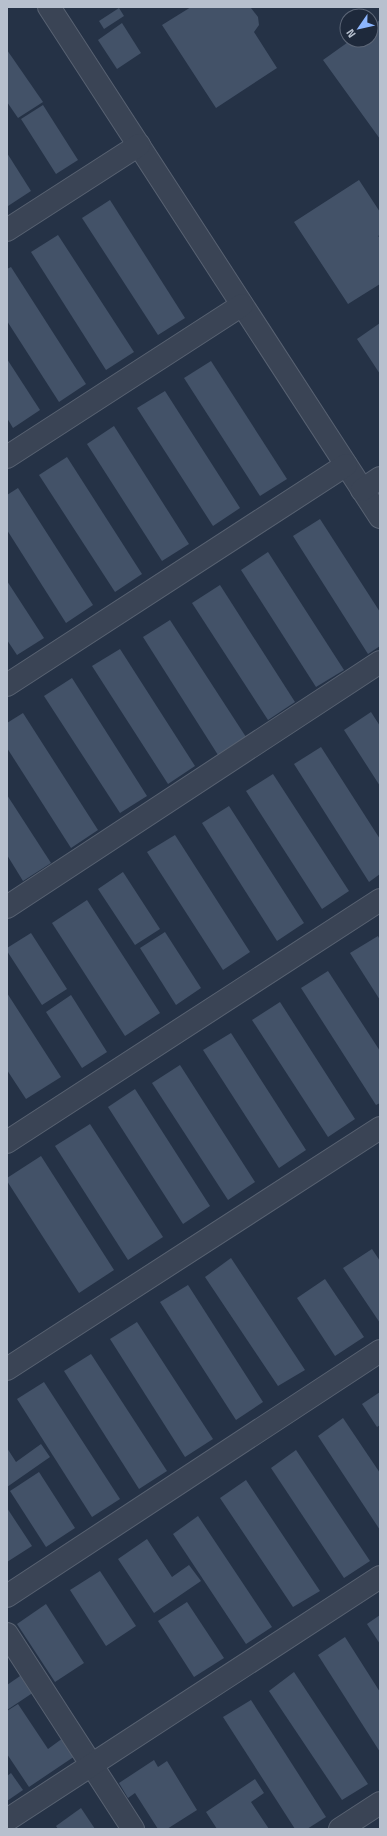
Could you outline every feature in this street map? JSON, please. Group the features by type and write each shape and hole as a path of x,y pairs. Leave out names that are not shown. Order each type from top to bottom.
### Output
{"street":[{"path":"49,7 346,465 371,484 380,517"},
{"path":"7,230 139,145"},
{"path":"7,457 242,305"},
{"path":"7,685 346,465"},
{"path":"7,907 380,662"},
{"path":"7,1142 380,900"},
{"path":"7,1369 380,1128"},
{"path":"7,1596 380,1352"},
{"path":"7,1820 380,1577"},
{"path":"7,1634 133,1829"},
{"path":"340,1829 380,1803"}],"building":[{"path":"191,7 251,8 258,17 259,25 254,32 277,68 216,108 162,25"},
{"path":"119,8 124,16 104,29 99,21"},
{"path":"380,20 380,139 323,60 340,48 379,48"},
{"path":"122,23 141,53 117,69 98,40"},
{"path":"7,50 43,102 18,118 7,102"},
{"path":"43,105 78,160 56,174 21,119"},
{"path":"7,153 31,191 8,206 7,205"},
{"path":"359,180 380,212 380,235 378,236 380,238 380,284 348,304 294,222"},
{"path":"110,200 185,318 158,335 82,218"},
{"path":"58,235 134,352 106,370 31,252"},
{"path":"11,267 86,384 59,402 7,321 7,269"},
{"path":"380,323 380,374 357,339"},
{"path":"7,359 40,410 13,428 7,418"},
{"path":"211,361 287,479 260,496 184,378"},
{"path":"165,391 240,508 213,526 137,408"},
{"path":"114,426 189,544 162,561 87,444"},
{"path":"67,457 142,574 115,592 39,475"},
{"path":"18,488 93,605 66,623 7,530 7,495"},
{"path":"320,519 380,612 380,646 368,654 293,536"},
{"path":"268,552 344,670 316,687 241,570"},
{"path":"7,581 44,638 17,655 7,640"},
{"path":"220,585 295,702 268,720 192,603"},
{"path":"170,620 246,737 218,755 143,637"},
{"path":"120,649 195,766 168,784 92,666"},
{"path":"72,678 147,796 120,813 44,696"},
{"path":"371,712 380,726 380,786 344,730"},
{"path":"23,713 98,830 71,848 7,748 7,723"},
{"path":"321,747 380,839 380,874 369,882 294,764"},
{"path":"273,774 349,891 322,909 246,791"},
{"path":"7,795 51,863 23,881 7,855"},
{"path":"229,806 304,923 277,941 202,823"},
{"path":"175,835 250,952 223,970 147,852"},
{"path":"123,872 160,929 135,945 98,889"},
{"path":"87,900 160,1013 125,1036 52,923"},
{"path":"165,932 201,988 176,1005 140,948"},
{"path":"31,933 67,989 42,1005 7,951 7,948"},
{"path":"378,936 380,940 380,1000 350,953"},
{"path":"328,971 380,1051 380,1103 376,1105 301,988"},
{"path":"7,993 61,1077 26,1099 7,1070"},
{"path":"71,995 107,1052 82,1068 46,1012"},
{"path":"280,1002 355,1119 328,1137 252,1020"},
{"path":"231,1033 306,1150 279,1168 203,1050"},
{"path":"180,1065 255,1182 228,1200 152,1083"},
{"path":"135,1089 210,1206 183,1224 108,1107"},
{"path":"90,1124 163,1237 128,1260 55,1146"},
{"path":"41,1156 114,1270 79,1293 7,1181 7,1178"},
{"path":"372,1249 380,1261 380,1323 343,1268"},
{"path":"231,1258 305,1370 278,1386 205,1277"},
{"path":"325,1279 364,1337 335,1356 297,1298"},
{"path":"188,1285 263,1402 236,1420 160,1302"},
{"path":"137,1322 213,1439 185,1457 110,1339"},
{"path":"91,1354 167,1471 139,1489 64,1371"},
{"path":"44,1382 120,1499 92,1517 17,1399"},
{"path":"380,1392 380,1425 377,1427 362,1404"},
{"path":"343,1418 380,1473 380,1530 318,1436"},
{"path":"41,1444 50,1457 7,1487 7,1448 16,1462"},
{"path":"296,1450 370,1561 344,1578 271,1468"},
{"path":"39,1472 75,1528 46,1547 10,1491"},
{"path":"246,1480 320,1591 293,1607 220,1498"},
{"path":"7,1508 32,1546 7,1562"},
{"path":"198,1516 272,1627 246,1644 173,1534"},
{"path":"147,1539 172,1577 189,1565 201,1581 154,1613 118,1559"},
{"path":"100,1571 136,1626 106,1646 70,1590"},
{"path":"187,1602 224,1658 194,1677 158,1621"},
{"path":"46,1604 84,1663 55,1682 17,1624"},
{"path":"380,1615 380,1644 367,1624"},
{"path":"345,1637 380,1692 380,1752 318,1655"},
{"path":"294,1672 368,1784 342,1800 269,1691"},
{"path":"23,1674 34,1692 7,1710 7,1685"},
{"path":"251,1700 326,1817 307,1829 295,1829 223,1717"},
{"path":"18,1704 48,1749 63,1738 75,1756 29,1787 7,1754 7,1711"},
{"path":"154,1760 158,1767 167,1761 197,1810 167,1829 158,1829 135,1793 128,1798 119,1783"},
{"path":"11,1773 23,1790 7,1801 7,1776"},
{"path":"255,1779 264,1793 251,1802 269,1829 217,1829 206,1812"},
{"path":"81,1808 95,1829 58,1829 56,1826"}]}
